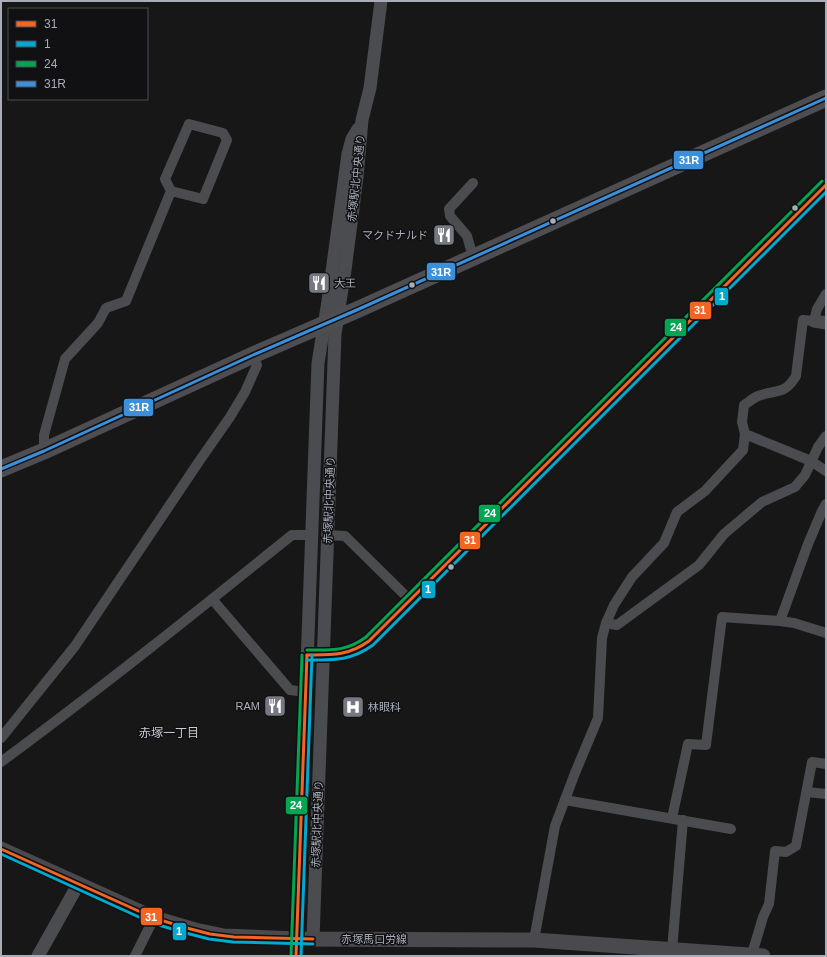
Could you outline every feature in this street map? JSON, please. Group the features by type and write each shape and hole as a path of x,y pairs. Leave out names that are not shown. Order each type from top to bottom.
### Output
{"highway":[{"path":"1,469 44,451 253,355 826,98"}],"main road":[{"name":"赤塚馬口労線","path":"1,849 154,918 189,929 224,936 313,939 534,940 758,955"}],"street":[{"name":"赤塚駅北中央通り","path":"297,938 318,363 331,321 348,154 352,139 362,120 370,88 381,1"},
{"path":"44,451 44,435 65,359 98,323 106,308 126,302 171,191 165,179 189,124 223,133 227,140 203,198 171,191"},
{"path":"473,183 449,209 450,216 467,236 473,257"},
{"path":"307,655 344,655 360,649 369,642 826,184"},
{"path":"534,940 555,826 598,718 602,638 606,623 614,605 632,577 664,543 678,512 705,491 743,450 745,434 742,422 744,405 758,396 783,390 791,384 796,376 802,320 820,322 818,309 826,294"},
{"name":"赤塚駅北中央通り","path":"313,939 330,490 334,350 331,321"},
{"path":"1,738 75,646 230,417 245,392 257,365 253,355"},
{"path":"745,434 811,461 826,471"},
{"path":"606,623 617,626 699,565 724,534 762,502 795,487 805,475 818,447 826,436"},
{"path":"314,489 330,490"},
{"path":"780,621 807,547 826,504"},
{"path":"1,762 71,711 292,535 312,535"},
{"path":"328,535 344,536 410,600"},
{"path":"212,600 290,690 306,692"},
{"path":"672,818 688,744 706,745 722,617 794,623 826,633"},
{"path":"758,955 763,916 769,904 775,851 786,852 796,846 812,762 826,764"},
{"path":"807,792 826,794"},
{"path":"565,800 731,829"},
{"path":"672,950 683,820"},
{"path":"38,956 79,883"},
{"path":"135,956 154,918"}],"transit line":[{"name":"31R","path":"1,469 44,451 253,355 359,309 826,98"},
{"name":"24","path":"307,650 331,650 345,648 366,637 822,181"},
{"name":"31","path":"307,655 340,654 354,650 369,641 826,185"},
{"name":"1","path":"307,660 349,657 373,645 826,192"},
{"name":"24","path":"291,956 302,655"},
{"name":"31","path":"296,956 307,655"},
{"name":"1","path":"301,956 312,655"},
{"name":"31","path":"1,849 154,918 183,927 210,934 234,937 313,939"},
{"name":"1","path":"1,854 152,923 182,932 209,939 233,942 313,944"}],"place":[{"name":"マクドナルド","path":"444,235"},
{"name":"大王","path":"319,283"},
{"name":"RAM","path":"275,706"},
{"name":"林眼科","path":"353,707"}],"district":[{"name":"赤塚一丁目","path":"169,733"}]}
